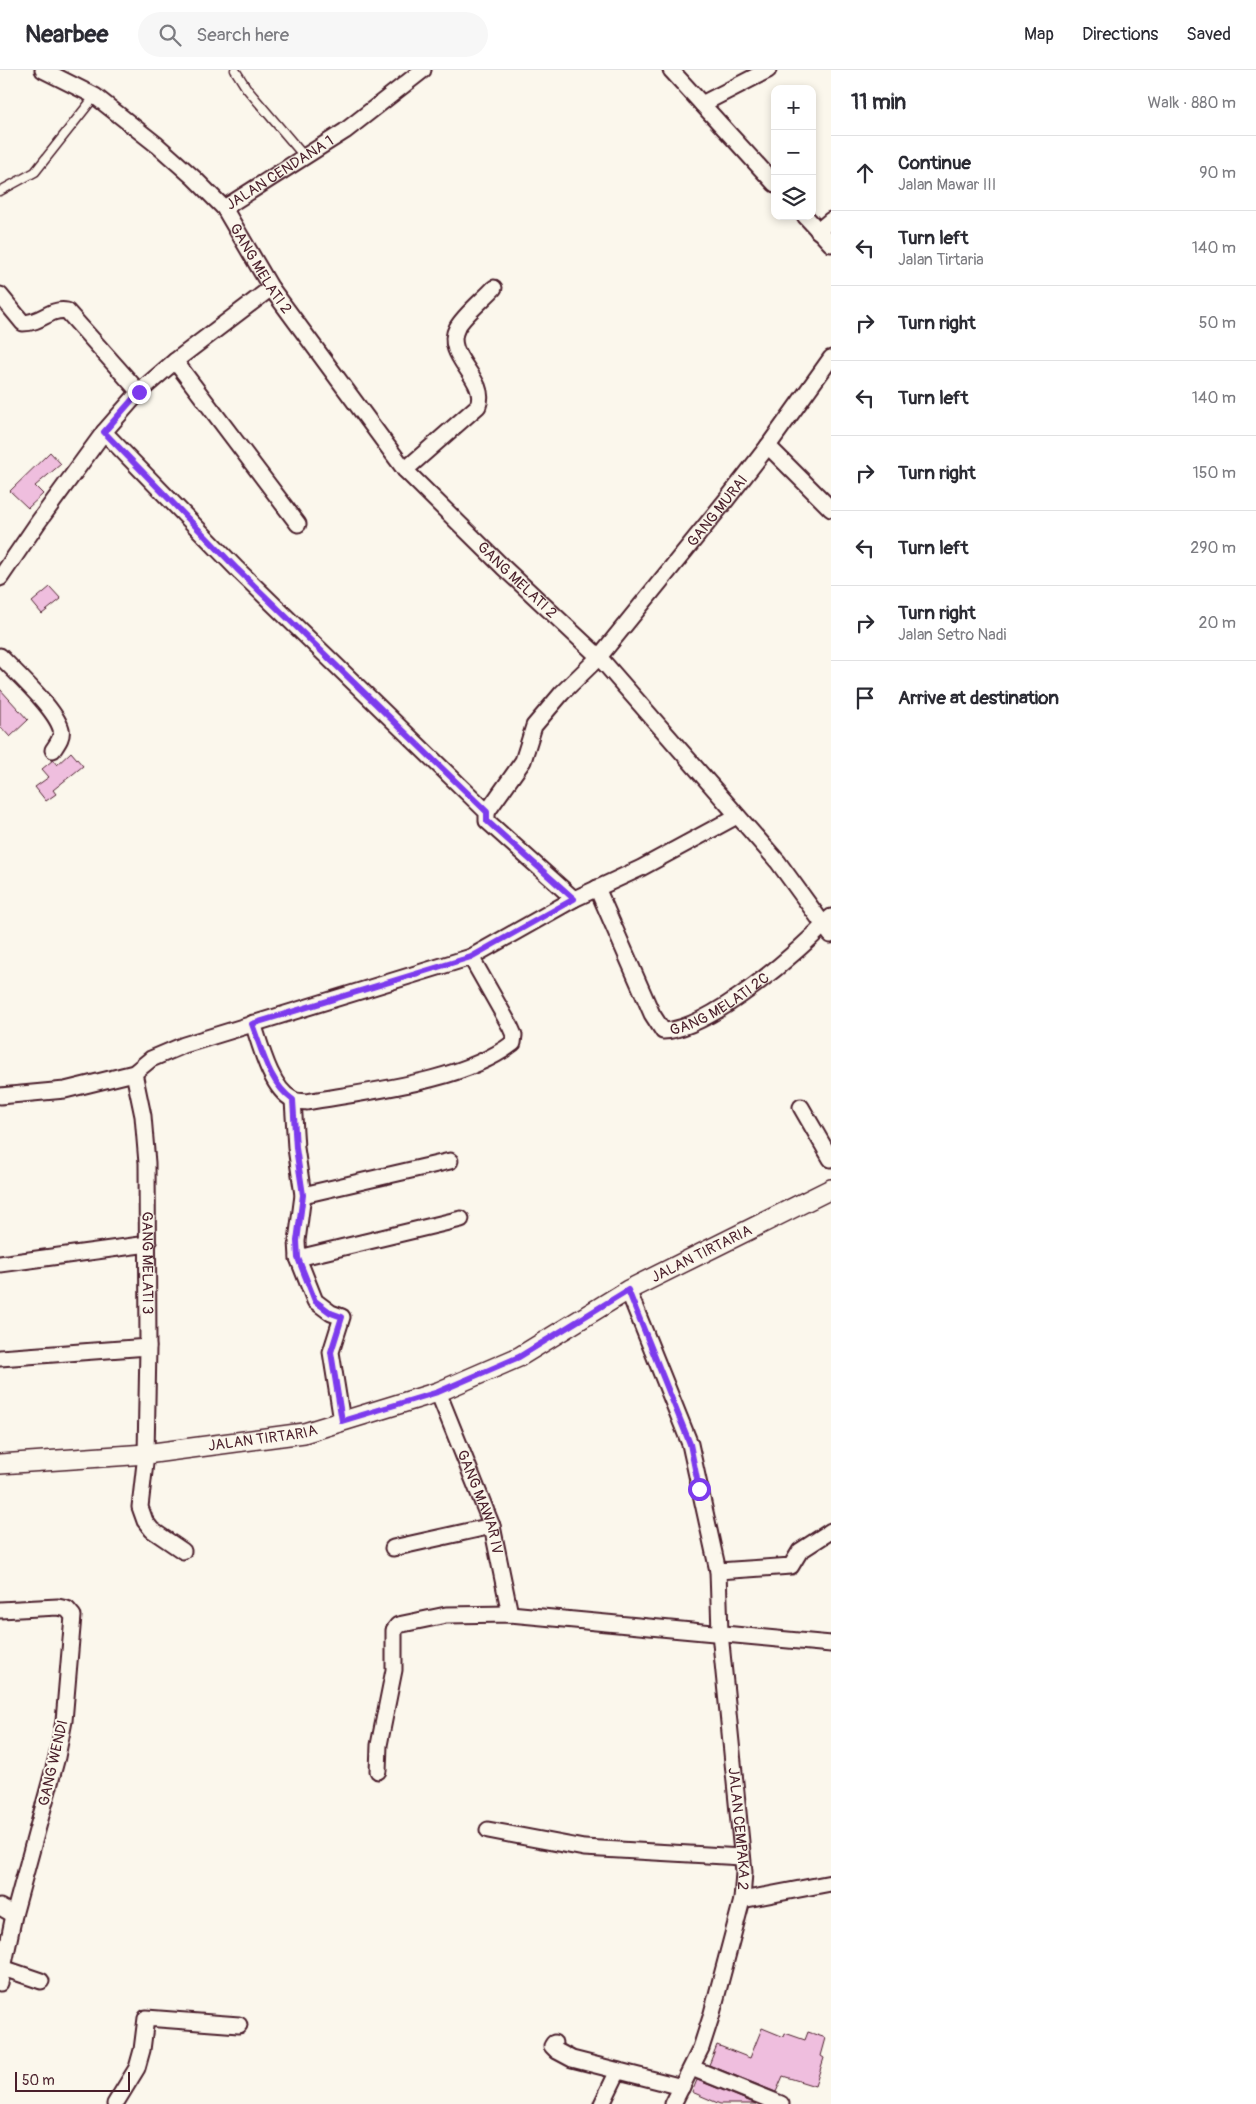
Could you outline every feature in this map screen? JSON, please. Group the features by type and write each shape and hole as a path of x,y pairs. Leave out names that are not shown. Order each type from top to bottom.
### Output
{"street":[{"name":"JALAN CENDANA 1","path":"43,70 95,96 157,145 224,208 345,131 423,70"},
{"path":"671,70 771,180"},
{"path":"702,104 768,70"},
{"name":"GANG MELATI 2","path":"224,208 271,288 405,470 503,567 599,657 778,862 828,926"},
{"path":"808,220 831,244"},
{"path":"818,231 831,220"},
{"path":"0,578 104,432 139,392 271,288"},
{"path":"405,470 478,406 480,399 478,390 457,352 453,339 457,327 494,288"},
{"path":"0,295 23,322 34,323 57,310 67,311 139,392"},
{"name":"GANG MURAI","path":"487,812 523,761 534,726 562,693 599,657 768,446 831,358"},
{"path":"176,361 298,524"},
{"path":"104,432 237,569 487,812 487,821 574,899"},
{"path":"768,446 831,509"},
{"path":"0,656 54,714 61,730 59,741 53,750"},
{"path":"0,1096 65,1090 134,1073 151,1059 184,1045 471,957 574,899 641,868 737,816"},
{"name":"GANG MELATI 2C","path":"597,888 652,1014 663,1031 672,1031 712,1014 758,984 828,926"},
{"path":"252,1024 274,1080 284,1094 293,1100 307,1102 431,1079 486,1060 513,1043 514,1035 510,1026 471,957"},
{"name":"GANG MELATI 3","path":"134,1073 143,1116 147,1162 148,1347 146,1454 140,1507 143,1518 152,1530 183,1551"},
{"path":"293,1100 296,1148 303,1195 297,1241 298,1258 315,1301 331,1313 342,1317 331,1352 342,1421"},
{"path":"802,1107 831,1158"},
{"path":"303,1195 450,1161"},
{"name":"JALAN TIRTARIA","path":"0,1464 146,1454 304,1433 438,1392 519,1357 628,1290 831,1190"},
{"path":"298,1258 462,1219"},
{"path":"0,1264 148,1244"},
{"name":"JALAN CEMPAKA 2","path":"628,1290 690,1444 718,1571 720,1633 744,1872 742,1900 711,2017 692,2068 673,2104"},
{"path":"0,1358 148,1347"},
{"name":"GANG MAWAR IV","path":"438,1392 492,1526 510,1614"},
{"path":"393,1548 492,1526"},
{"path":"718,1571 791,1566 800,1551 831,1531"},
{"name":"GANG WENDI","path":"0,1610 58,1608 67,1609 73,1616 64,1721 57,1757 14,1915 1,1976"},
{"path":"378,1771 379,1745 394,1670 394,1630 398,1625 446,1615 510,1614 831,1644"},
{"path":"488,1830 600,1850 742,1857"},
{"path":"742,1900 831,1883"},
{"path":"0,1907 14,1915"},
{"path":"1,1976 41,1981"},
{"path":"114,2104 137,2068 142,2050 146,2018 239,2025"},
{"path":"554,2042 552,2046 564,2056 682,2087"},
{"path":"692,2068 781,2104"},
{"path":"602,2104 618,2071"}],"lane":[{"path":"235,70 247,89 304,156"},
{"path":"0,192 35,172 95,96"}],"building":[{"path":"50,452 61,464 35,486 43,494 28,508 10,491"},
{"path":"50,587 61,599 42,614 32,602"},
{"path":"0,689 28,720 10,737 0,726"},
{"path":"71,752 83,766 53,790 56,794 46,801 35,787 49,777 42,769 53,760 57,765"},
{"path":"762,2028 784,2037 785,2033 805,2040 808,2032 826,2038 821,2056 824,2058 815,2086 783,2076 776,2092 709,2065 717,2045 750,2058"},
{"path":"697,2080 756,2104 720,2104 692,2092"}],"route":[{"path":"139,392 104,432 237,569 487,812 487,821 574,899 471,957 252,1024 274,1080 284,1094 293,1100 296,1148 303,1188 297,1241 298,1258 315,1301 331,1313 342,1317 331,1352 342,1421 438,1392 519,1357 628,1290 670,1390 690,1444 699,1489"}]}
